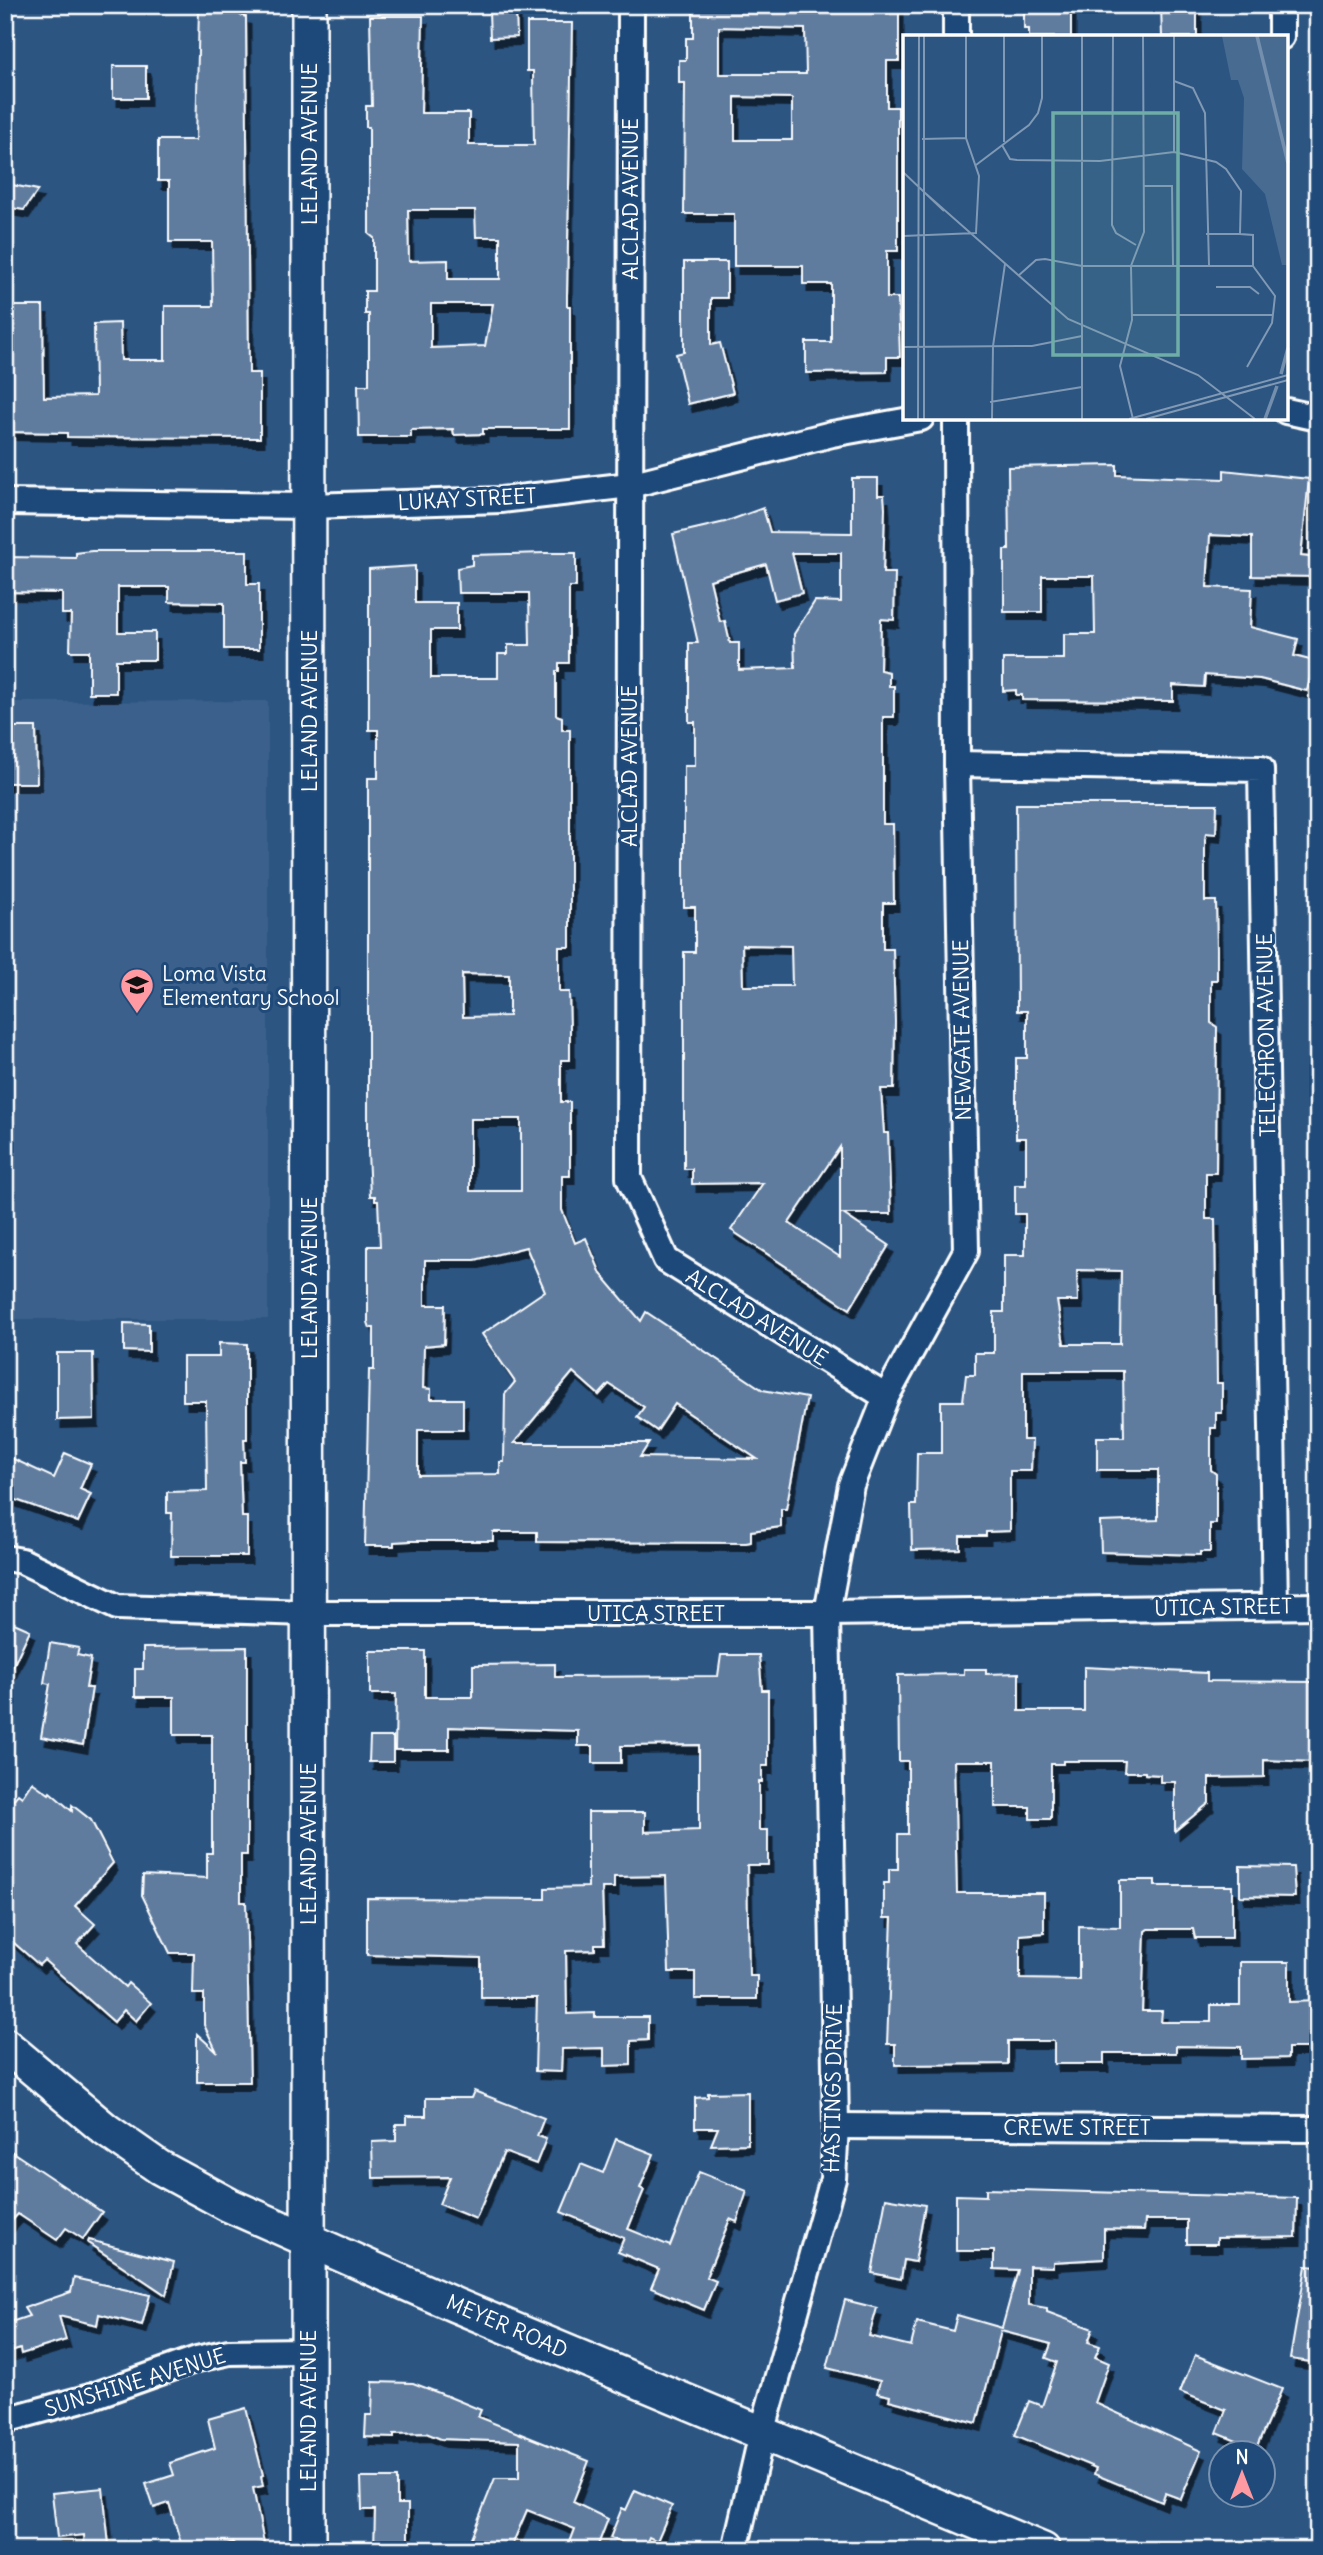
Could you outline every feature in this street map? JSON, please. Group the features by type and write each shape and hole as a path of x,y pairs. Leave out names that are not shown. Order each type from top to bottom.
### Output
{"street":[{"name":"LELAND AVENUE","path":"308,2550 309,5"},
{"name":"ALCLAD AVENUE","path":"631,5 629,1178 666,1260 886,1397"},
{"path":"956,5 956,35"},
{"path":"1281,5 1281,35"},
{"path":"1288,411 1318,418"},
{"name":"LUKAY STREET","path":"5,502 309,506 501,500 629,485 832,434 910,420"},
{"name":"NEWGATE AVENUE","path":"827,1613 851,1485 886,1397 966,1251 957,764 956,420"},
{"name":"TELECHRON AVENUE","path":"957,764 1261,769 1275,1606"},
{"name":"UTICA STREET","path":"5,1558 22,1562 117,1606 308,1613 827,1613 1318,1606"},
{"name":"HASTINGS DRIVE","path":"735,2550 762,2432 833,2179 836,2126 827,1613"},
{"name":"MEYER ROAD","path":"5,2045 87,2115 159,2167 229,2205 1043,2550"},
{"name":"CREWE STREET","path":"836,2126 1318,2129"},
{"name":"SUNSHINE AVENUE","path":"5,2420 90,2397 217,2354 308,2351"}],"shaded area":[{"name":"Loma Vista Elementary School","path":"268,701 268,1319 5,1319 5,702"}],"building":[{"path":"240,5 240,15 246,17 249,373 260,373 260,438 67,437 67,433 5,432 5,351 10,351 9,306 43,306 44,397 95,396 94,324 120,323 121,360 165,360 165,306 213,306 212,242 169,242 169,181 158,181 158,140 196,140 199,7"},
{"path":"693,5 899,5 899,61 887,61 887,107 898,107 898,251 887,251 887,298 898,298 900,357 887,357 887,372 806,373 806,342 831,342 831,284 803,284 803,266 734,266 734,214 684,214 685,83 679,83 679,60 686,60 686,38 693,38","holes":["719,27 805,29 806,74 719,74","735,97 792,98 792,140 735,140"]},
{"path":"1024,5 1071,5 1071,35 1029,35 1029,29 1024,29"},
{"path":"1161,5 1197,5 1197,35 1162,35"},
{"path":"516,11 517,37 490,38 489,12"},
{"path":"370,16 423,16 421,113 469,113 469,145 534,145 533,71 527,71 527,23 572,23 567,295 567,306 570,306 570,429 483,429 483,434 454,435 453,429 411,430 411,437 359,437 358,385 369,385 369,314 365,314 365,291 374,291 374,238 369,234 369,127 366,127 366,106 372,106","holes":["408,210 475,210 476,237 500,237 500,279 448,279 448,260 409,261","431,304 493,304 485,346 431,348"]},
{"path":"113,66 146,66 146,98 113,98"},
{"path":"12,185 38,190 24,210 5,207 5,194"},
{"path":"684,262 727,262 727,298 711,298 711,345 720,343 733,393 688,404 676,354 684,352"},
{"path":"1117,465 1117,475 1224,479 1224,470 1309,479 1301,556 1318,558 1318,577 1252,576 1252,537 1210,535 1207,587 1252,589 1250,627 1298,639 1294,656 1314,661 1307,691 1260,679 1205,675 1204,687 1173,685 1173,701 1022,700 1022,695 1016,695 1016,690 1003,691 1003,659 1064,659 1064,634 1095,634 1094,576 1042,576 1042,612 1004,612 1004,550 1009,550 1008,467"},
{"path":"852,478 878,478 878,495 884,495 885,508 883,573 895,573 894,620 881,619 880,670 889,672 889,686 894,686 894,717 883,717 883,824 893,824 894,903 883,903 883,949 893,949 894,1089 881,1089 884,1133 888,1133 891,1214 843,1214 889,1245 850,1309 731,1230 763,1183 692,1184 692,1169 684,1169 684,952 695,952 695,907 684,907 684,766 695,766 695,722 689,722 689,643 698,643 673,534 725,522 763,508 770,532 852,533","holes":["792,553 841,553 841,602 815,601 794,634 795,668 739,670 739,643 730,643 725,621 720,622 710,580 766,564 775,600 802,593","742,945 791,946 792,986 743,986","840,1147 840,1257 789,1223"]},
{"path":"247,551 247,584 259,584 259,649 224,649 224,603 169,602 169,587 118,587 118,632 155,632 155,660 116,660 116,693 89,693 89,651 70,651 71,614 62,614 62,593 5,592 5,557 76,558 76,553"},
{"path":"576,553 576,587 569,587 569,663 559,663 559,671 556,671 556,715 562,717 562,730 570,730 570,947 559,947 559,992 569,992 570,1060 561,1060 561,1102 570,1102 570,1176 562,1176 562,1210 575,1243 586,1238 601,1274 641,1321 646,1312 763,1390 807,1398 786,1509 781,1509 781,1527 751,1531 751,1542 537,1542 537,1532 493,1532 493,1541 410,1541 394,1542 394,1546 365,1546 369,1370 374,1370 374,1328 370,1328 368,1322 368,1246 380,1246 378,1201 375,1201 375,1196 370,1196 368,1152 368,778 378,778 378,730 369,730 369,569 415,566 415,603 457,603 457,630 431,630 431,678 498,678 498,654 508,654 508,645 530,645 529,593 458,593 457,568 472,565 472,555","holes":["462,974 509,975 509,1016 463,1017","470,1119 521,1119 521,1191 470,1191","526,1247 545,1291 482,1334 515,1382 505,1394 504,1462 500,1462 500,1474 418,1475 418,1430 463,1430 463,1399 431,1399 431,1389 423,1388 424,1346 444,1344 445,1305 425,1305 425,1260 475,1260","573,1372 599,1395 609,1384 644,1407 637,1417 657,1431 675,1404 757,1459 640,1457 649,1443 514,1443"]},
{"path":"5,727 36,727 37,783 5,783"},
{"path":"1016,804 1217,804 1216,834 1206,833 1205,839 1205,901 1216,901 1217,949 1217,980 1211,980 1211,1023 1217,1027 1216,1173 1206,1173 1206,1219 1215,1219 1217,1383 1222,1383 1222,1413 1216,1413 1216,1428 1211,1428 1211,1470 1216,1474 1216,1524 1210,1524 1210,1552 1200,1552 1200,1555 1101,1552 1100,1522 1158,1520 1158,1470 1097,1470 1097,1437 1124,1437 1123,1371 1023,1371 1023,1440 1032,1440 1031,1471 1010,1471 1010,1531 986,1532 986,1536 960,1536 960,1549 912,1550 911,1505 916,1505 917,1453 941,1453 941,1401 963,1401 966,1375 975,1375 975,1353 994,1353 994,1312 1004,1312 1004,1255 1025,1255 1025,1214 1015,1214 1015,1185 1026,1185 1026,1138 1016,1138 1016,1058 1027,1058 1027,1011 1017,1011","holes":["1077,1270 1121,1271 1120,1344 1064,1344 1057,1301 1078,1301"]},
{"path":"124,1323 149,1324 149,1352 124,1351"},
{"path":"219,1343 247,1344 247,1439 244,1439 245,1462 240,1462 242,1517 247,1517 247,1556 171,1556 172,1513 167,1513 167,1492 207,1491 206,1401 183,1401 183,1357 219,1357"},
{"path":"57,1353 93,1353 94,1419 57,1420"},
{"path":"65,1453 91,1464 80,1489 91,1494 78,1522 5,1496 5,1455 54,1478"},
{"path":"5,1619 30,1630 5,1683"},
{"path":"50,1643 79,1648 77,1655 91,1658 86,1688 92,1688 83,1745 41,1737 50,1684 44,1683"},
{"path":"247,1647 247,1855 241,1855 241,1902 246,1902 250,2082 197,2082 197,2034 217,2052 204,2025 204,1994 193,1994 194,1953 170,1953 142,1895 143,1875 207,1878 207,1853 212,1853 212,1735 174,1735 174,1697 135,1697 135,1669 143,1669 143,1648"},
{"path":"370,1651 425,1651 425,1697 473,1697 473,1665 555,1664 555,1677 718,1676 721,1655 759,1655 762,1690 768,1690 768,1766 762,1766 762,1782 759,1782 759,1830 768,1830 768,1865 747,1865 749,1976 757,1976 757,1999 695,1999 695,1972 669,1972 666,1876 614,1877 614,1888 602,1888 604,1944 595,1944 595,1950 566,1951 567,2014 648,2017 648,2040 631,2041 631,2065 604,2066 604,2048 562,2049 561,2072 535,2071 537,1998 481,1998 481,1958 367,1955 367,1898 545,1899 545,1888 588,1887 588,1812 645,1812 645,1832 699,1830 699,1745 621,1746 621,1763 593,1763 593,1746 578,1746 578,1731 449,1727 449,1750 395,1750 396,1694 370,1694"},
{"path":"1084,1667 1207,1673 1207,1681 1318,1682 1316,1762 1264,1760 1264,1777 1209,1778 1209,1803 1175,1831 1175,1782 1160,1782 1160,1775 1145,1772 1124,1772 1125,1761 1063,1761 1063,1764 1051,1764 1051,1819 1030,1819 1030,1807 995,1807 995,1761 954,1761 957,1893 1044,1893 1044,1933 1020,1935 1020,1979 1079,1980 1079,1926 1120,1927 1120,1880 1155,1880 1155,1886 1232,1886 1232,1938 1195,1938 1193,1929 1145,1931 1142,2011 1162,2011 1161,2022 1211,2022 1211,2005 1240,2005 1240,1962 1289,1962 1289,2002 1318,2001 1318,2048 1288,2048 1288,2058 1241,2059 1241,2047 1176,2046 1176,2053 1104,2053 1104,2064 1054,2064 1054,2041 1008,2041 1008,2064 895,2065 895,2044 887,2044 892,1918 884,1918 884,1883 889,1883 889,1869 898,1869 898,1834 908,1834 908,1761 899,1761 898,1675 964,1674 964,1669 986,1669 986,1674 1019,1673 1019,1711 1084,1711"},
{"path":"370,1737 393,1737 393,1762 369,1762"},
{"path":"32,1782 49,1794 50,1792 72,1811 72,1805 91,1820 113,1863 75,1906 95,1924 77,1944 125,1987 128,1983 151,2003 136,2021 124,2010 114,2022 44,1960 39,1965 5,1935 5,1809 18,1794 22,1797"},
{"path":"1240,1866 1293,1867 1295,1897 1240,1896"},
{"path":"474,2091 544,2118 537,2136 546,2139 536,2164 504,2152 476,2219 439,2204 450,2177 373,2178 372,2142 396,2141 396,2124 407,2124 407,2116 426,2116 426,2098 471,2098"},
{"path":"748,2092 748,2144 711,2145 718,2128 695,2128 695,2098 708,2097 708,2093"},
{"path":"616,2139 654,2154 640,2188 644,2190 628,2229 670,2246 699,2172 747,2191 737,2222 730,2219 706,2277 716,2281 704,2310 651,2288 659,2269 618,2252 624,2238 561,2212 581,2164 603,2173"},
{"path":"5,2147 102,2212 83,2239 66,2228 57,2240 18,2214 5,2228"},
{"path":"986,2189 1297,2198 1296,2237 1217,2238 1217,2244 1187,2244 1187,2220 1145,2220 1144,2230 1104,2229 1104,2259 1053,2262 1053,2267 1029,2266 1029,2305 1047,2308 1047,2312 1093,2329 1088,2342 1100,2346 1095,2357 1109,2363 1095,2403 1201,2451 1181,2499 1165,2493 1162,2502 1094,2474 1096,2468 1015,2435 1029,2401 1042,2406 1057,2362 1046,2358 1051,2344 1001,2331 977,2423 889,2400 890,2396 877,2393 880,2381 827,2368 845,2300 877,2308 869,2336 911,2346 917,2322 953,2331 957,2315 1002,2328 1018,2270 994,2269 994,2251 956,2251 956,2195 986,2196"},
{"path":"886,2198 925,2205 915,2262 904,2260 901,2279 872,2273"},
{"path":"89,2240 174,2262 166,2295 88,2243"},
{"path":"1306,2266 1318,2267 1318,2363 1290,2359"},
{"path":"74,2278 150,2295 142,2325 99,2314 97,2325 59,2316 66,2340 21,2354 20,2349 5,2354 5,2324 29,2316 24,2308 71,2292"},
{"path":"1195,2355 1282,2389 1260,2440 1234,2440 1217,2433 1226,2410 1180,2392"},
{"path":"373,2382 413,2383 481,2410 478,2417 589,2461 573,2502 608,2519 596,2550 567,2550 575,2529 527,2510 510,2550 466,2550 495,2478 519,2478 519,2442 441,2439 426,2433 394,2434 394,2438 365,2437 366,2415 372,2415"},
{"path":"246,2408 263,2475 263,2486 253,2488 264,2543 236,2550 233,2542 209,2550 183,2550 169,2503 154,2508 146,2484 174,2475 170,2463 215,2448 208,2419"},
{"path":"361,2478 397,2478 397,2504 408,2504 408,2550 374,2550 375,2510 362,2510"},
{"path":"103,2488 109,2545 85,2548 84,2535 57,2538 52,2493"},
{"path":"635,2490 672,2506 657,2541 649,2537 643,2550 610,2538 622,2508 626,2510"}],"place":[{"name":"Loma Vista Elementary School","path":"137,1015"}]}
